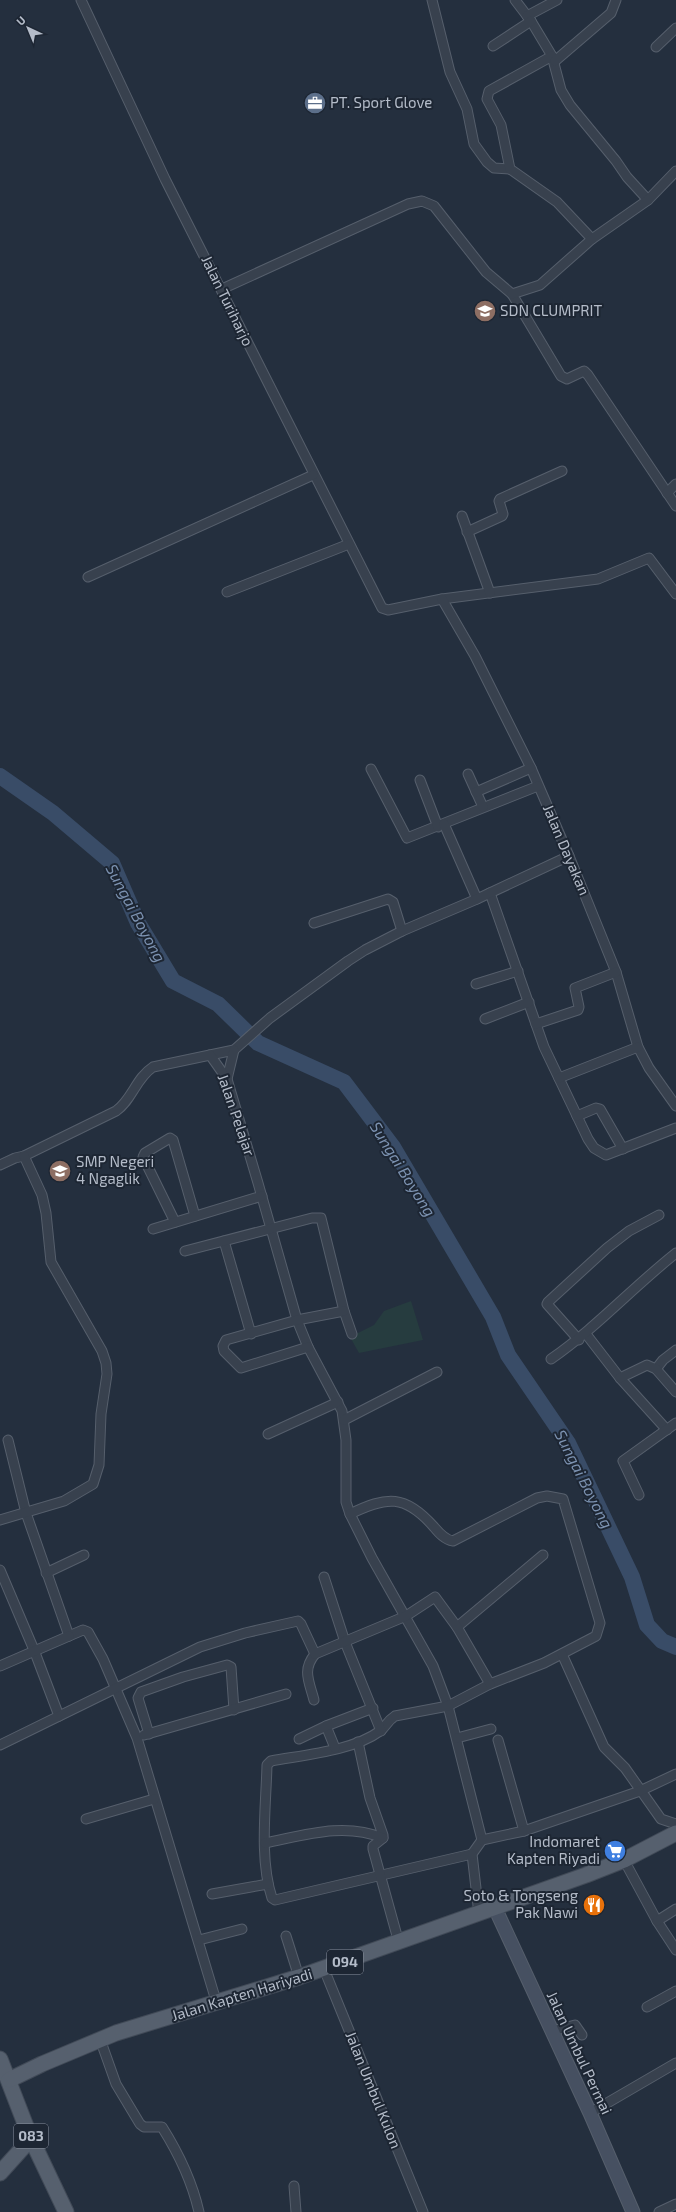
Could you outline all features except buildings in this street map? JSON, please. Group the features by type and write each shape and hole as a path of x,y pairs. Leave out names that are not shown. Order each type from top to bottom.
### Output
{"main road":[{"name":"Jalan Kapten Hariyadi","path":"10,2080 100,2039 217,2004 324,1969 479,1914 624,1860 676,1833"},
{"name":"Jalan Umbul Permai","path":"495,1908 590,2113 633,2212"},
{"name":"083","path":"0,2059 10,2080 29,2134 66,2212"},
{"path":"0,2173 27,2143 29,2134"}],"street":[{"name":"Jalan Turiharjo","path":"81,0 165,179 222,290 313,475 382,608 388,610 442,599"},
{"path":"432,0 450,72 466,109 474,144 480,155 494,168 510,169 557,202 592,239"},
{"path":"515,0 529,19 553,59 561,90 570,105 616,161 627,177 648,200"},
{"path":"493,46 556,0"},
{"path":"510,169 501,125 487,99 486,94 553,59 611,13 616,0"},
{"path":"656,47 676,28"},
{"path":"512,294 540,285 592,239 648,200 676,171"},
{"path":"222,290 416,201 434,206 486,272 512,294 557,371 567,380 584,371 588,375 676,506"},
{"path":"467,532 502,516 503,514 500,499 562,471"},
{"path":"88,577 313,475"},
{"path":"667,494 676,484"},
{"path":"462,516 490,593"},
{"path":"227,592 349,544"},
{"path":"442,599 598,579 649,558 676,594"},
{"name":"Jalan Dayakan","path":"442,599 475,656 531,768 569,856 616,972 638,1047 649,1068 676,1106"},
{"path":"476,792 531,768"},
{"path":"370,769 405,837 441,825 538,786"},
{"path":"468,774 483,807"},
{"path":"420,780 477,900"},
{"path":"226,1079 238,1048 270,1018 348,961 402,931 477,900 569,856"},
{"path":"490,893 544,1048 588,1139 602,1154 606,1156 676,1128"},
{"path":"314,923 388,899 393,902 402,931"},
{"path":"476,984 518,971"},
{"path":"536,1024 578,1010 579,1007 575,988 616,972"},
{"path":"485,1019 529,1002"},
{"path":"559,1078 638,1047"},
{"path":"210,1055 238,1048"},
{"name":"Jalan Pelajar","path":"0,1165 15,1158 24,1156 121,1108 146,1072 153,1067 210,1055 226,1079 262,1196 297,1320 308,1347 338,1402 344,1420 346,1502 350,1514 375,1564 406,1616 433,1666 448,1706 482,1840"},
{"path":"577,1116 596,1108 600,1109 622,1149"},
{"path":"175,1222 143,1156 145,1153 170,1138 173,1140 195,1216"},
{"path":"0,1520 64,1501 93,1484 99,1465 101,1414 107,1374 106,1363 102,1351 51,1262 46,1213 42,1195 24,1156"},
{"path":"153,1229 262,1196"},
{"path":"659,1215 629,1232 607,1248 547,1304 582,1337 666,1430"},
{"path":"185,1251 312,1218 321,1218 344,1311 352,1334"},
{"path":"224,1241 251,1334"},
{"path":"551,1360 582,1337 676,1252"},
{"path":"308,1347 241,1368 224,1351 224,1344 226,1340 297,1320 344,1311"},
{"path":"656,1369 663,1360 676,1350"},
{"path":"620,1378 647,1365 656,1369 676,1392"},
{"path":"344,1420 437,1372"},
{"path":"268,1434 338,1402"},
{"path":"639,1495 623,1461 676,1424"},
{"path":"8,1440 26,1513 69,1636"},
{"path":"350,1514 371,1503 387,1500 398,1501 410,1505 424,1515 439,1533 453,1541 537,1498 547,1496 563,1499 600,1623 596,1636 562,1654 490,1684 448,1706 395,1716 387,1720 381,1731 358,1742 268,1763 265,1843 268,1884 272,1898 276,1900 472,1854 482,1840 524,1831 640,1791 676,1774"},
{"path":"46,1573 84,1555"},
{"path":"457,1627 543,1555"},
{"path":"0,1570 34,1650 59,1716"},
{"path":"324,1577 345,1642 373,1708 381,1731"},
{"path":"314,1700 306,1669 308,1663 315,1654 406,1616 435,1597 457,1627 490,1684"},
{"path":"0,1745 200,1647 245,1633 298,1621 301,1624 315,1654"},
{"path":"0,1666 83,1630 88,1632 116,1689 137,1738 154,1799 199,1940 217,2004"},
{"path":"562,1654 604,1747 619,1761 661,1819 676,1824"},
{"path":"149,1734 138,1698 141,1692 183,1677 227,1664 231,1667 234,1710"},
{"path":"137,1738 286,1694"},
{"path":"299,1739 326,1726 373,1708"},
{"path":"326,1726 335,1748"},
{"path":"457,1738 491,1729"},
{"path":"498,1740 524,1831"},
{"path":"358,1742 370,1798 383,1838"},
{"path":"86,1819 154,1799"},
{"path":"265,1843 331,1830 368,1832 383,1838"},
{"path":"383,1838 373,1846 379,1876 399,1943"},
{"path":"472,1854 479,1914"},
{"path":"624,1860 657,1921 676,1950"},
{"path":"212,1894 268,1884"},
{"path":"657,1921 676,1909"},
{"path":"199,1940 242,1929"},
{"path":"286,1936 299,1977"},
{"name":"Jalan Umbul Kulon","path":"324,1969 422,2212"},
{"path":"647,2007 676,1991"},
{"path":"552,2031 575,2025 582,2035"},
{"path":"100,2039 116,2084 140,2124 144,2128 162,2127 174,2146 192,2184 198,2212"},
{"path":"590,2113 676,2064"},
{"path":"294,2186 296,2212"},
{"path":"659,2212 676,2204"}],"green space":[{"path":"411,1301 423,1340 359,1353 350,1337 374,1325 384,1311"}],"waterway":[{"name":"Sungai Boyong","path":"0,776 53,813 112,863 138,923 173,981 218,1004 258,1043 344,1082 393,1147 493,1317 508,1355 568,1443 632,1577 647,1625 662,1641 676,1647"}],"place":[{"name":"PT. Sport Glove","path":"315,103"},
{"name":"SDN CLUMPRIT","path":"485,311"},
{"name":"SMP Negeri 4 Ngaglik","path":"60,1171"},
{"name":"Indomaret Kapten Riyadi","path":"615,1851"},
{"name":"Soto & Tongseng Pak Nawi","path":"594,1905"}]}
